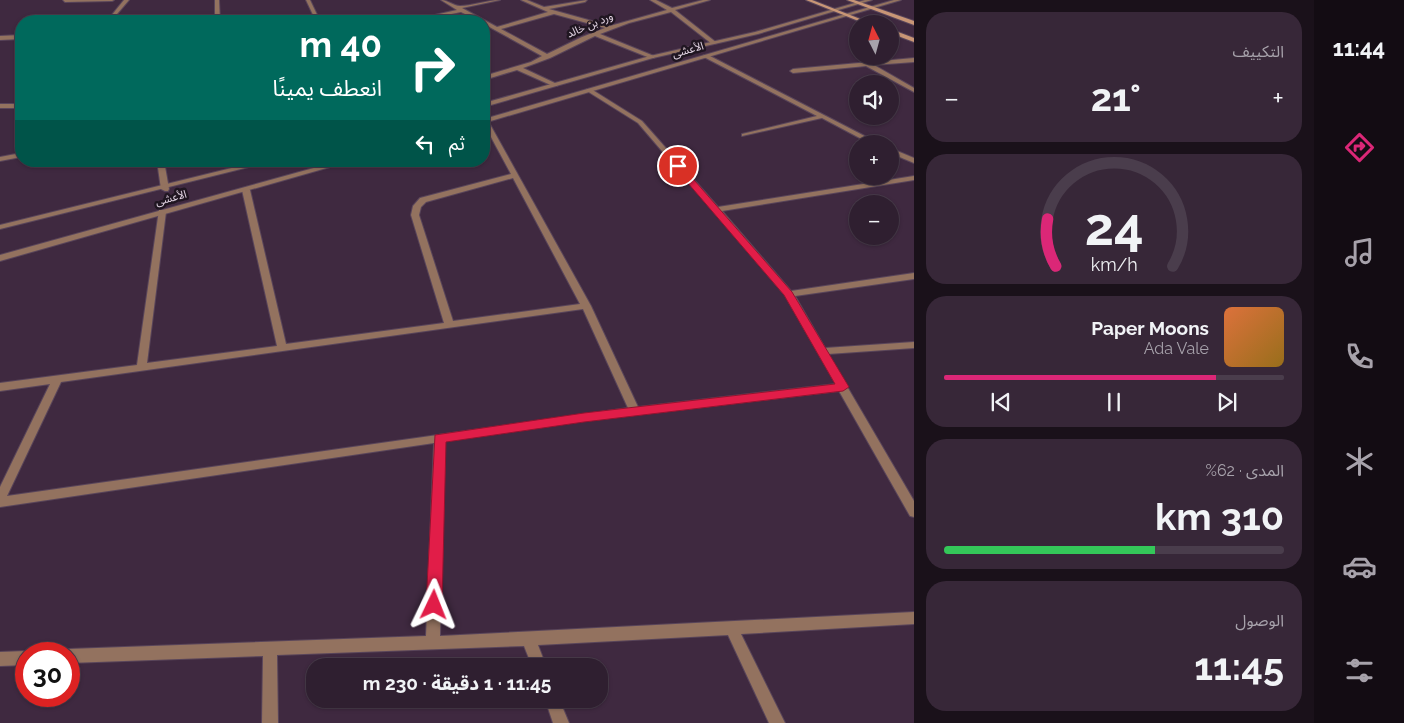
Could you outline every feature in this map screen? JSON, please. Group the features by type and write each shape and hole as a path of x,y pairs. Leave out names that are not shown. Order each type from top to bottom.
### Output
{"main road":[{"path":"808,0 848,15"},
{"path":"849,0 914,23"},
{"path":"899,34 914,40"}],"street":[{"path":"65,1 112,0"},
{"path":"115,15 127,0"},
{"path":"217,0 218,15"},
{"path":"308,0 315,15"},
{"path":"443,0 470,15"},
{"path":"435,15 498,0"},
{"path":"523,0 554,12 610,28"},
{"path":"652,0 672,10 714,43"},
{"name":"ورد بن خالد","path":"490,76 548,57 610,28 708,0"},
{"name":"الأعشى","path":"490,103 652,57 714,43 870,0"},
{"name":"الأعشى","path":"490,118 899,0"},
{"path":"544,8 585,1"},
{"path":"490,28 554,12"},
{"path":"490,26 548,57"},
{"path":"596,34 652,57"},
{"path":"0,38 15,37"},
{"path":"706,56 860,135"},
{"path":"899,61 914,60"},
{"path":"793,71 856,65"},
{"path":"869,65 914,90"},
{"path":"518,68 555,85"},
{"path":"490,73 494,75"},
{"path":"589,90 640,122 789,294 914,512"},
{"path":"0,106 15,106"},
{"path":"744,135 823,116"},
{"path":"490,130 586,306 635,411"},
{"path":"899,154 914,161"},
{"path":"0,159 15,157"},
{"path":"161,167 165,189"},
{"name":"الأعشى","path":"0,227 165,189 248,167"},
{"name":"الأعشى","path":"0,258 327,167"},
{"path":"449,324 415,215 417,206 423,200 516,176"},
{"path":"716,210 914,178"},
{"path":"246,190 282,347"},
{"path":"142,366 162,212"},
{"path":"789,294 914,276"},
{"path":"0,387 586,306"},
{"path":"822,351 914,345"},
{"path":"0,500 58,378"},
{"path":"0,500 635,411 843,387"},
{"path":"433,642 440,438"},
{"path":"80,656 528,639 914,618"},
{"path":"731,627 777,723"},
{"path":"528,639 536,658"},
{"path":"270,648 270,723"},
{"path":"0,659 15,658"},
{"path":"555,708 561,723"}],"route":[{"path":"434,605 440,438 584,417 843,387 789,294 678,166"}]}
